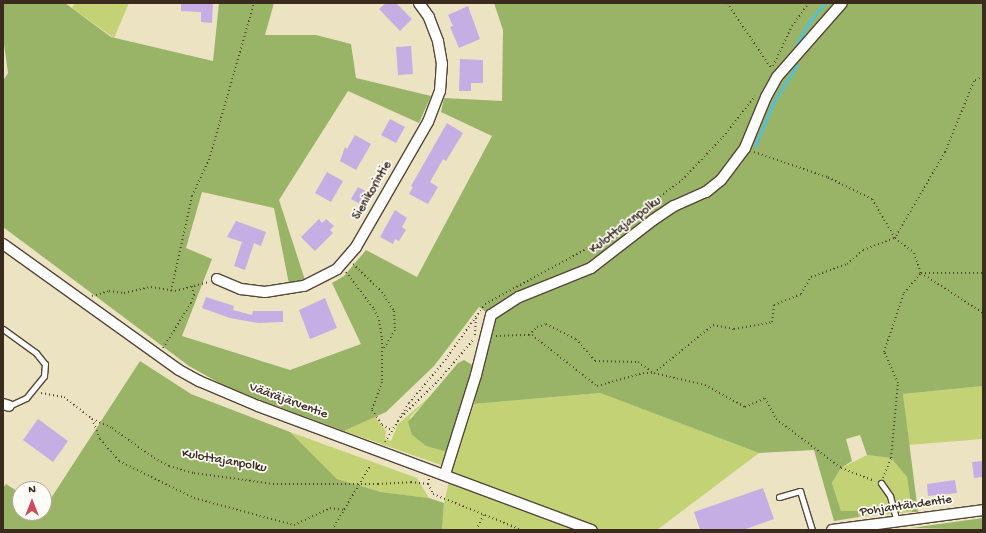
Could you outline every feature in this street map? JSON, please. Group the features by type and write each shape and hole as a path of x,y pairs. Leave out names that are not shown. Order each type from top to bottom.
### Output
{"street":[{"name":"Sienikorintie","path":"217,279 241,289 265,292 285,290 320,279 343,262 356,247 428,122 440,91 442,64 438,41 430,17 419,3"},
{"name":"Kulottajanpolku","path":"445,474 476,375 482,334 491,315 506,303 591,268 664,212 706,192 726,174 745,148 766,97 772,73 842,3"},
{"name":"Vääräjärventie","path":"3,244 179,370 199,382 258,406 445,474 592,530"},
{"name":"Pohjantähdentie","path":"832,530 983,510"}],"lane":[{"path":"3,329 36,353 45,364 44,376 26,398 6,405"},
{"path":"881,483 890,496 896,522"},
{"path":"779,497 800,490 812,530"}],"path":[{"path":"171,291 192,196 209,160 254,3"},
{"path":"727,3 772,73"},
{"path":"772,73 792,26 809,3"},
{"path":"654,373 713,325 734,329 772,322 774,305 801,294 811,277 847,264 863,250 895,238 945,152 974,81 983,76"},
{"path":"385,442 409,403 443,363 476,315 496,296 599,242 682,180 723,137 758,91"},
{"path":"745,148 827,177 872,199 895,238 914,252 921,273 983,313"},
{"path":"343,262 371,281 391,303 397,322 382,351"},
{"path":"343,262 374,309 381,330 382,382 372,410 382,424 392,430"},
{"path":"398,421 438,382 482,334 532,335 598,386 643,373 654,373 705,386 745,407 765,398 776,420 823,455 841,468 881,483 891,458 898,383 884,352 904,293 921,273 983,273"},
{"path":"88,297 109,291 124,293 151,286 171,291 217,279"},
{"path":"162,351 191,303 194,295 192,286"},
{"path":"476,315 482,334"},
{"path":"529,335 537,327 546,324 576,339 595,361 638,362 654,373"},
{"name":"Kulottajanpolku","path":"32,391 64,397 92,419 112,428 159,460 194,473 273,484 411,482 428,484"},
{"path":"92,419 104,446 120,461 194,498 294,525 330,508 345,510"},
{"path":"332,530 370,466"},
{"path":"432,470 428,484 433,494 522,530"},
{"path":"476,530 484,514"}],"green space":[{"path":"3,3 65,3 111,37 213,61 219,3 274,3 265,35 316,35 351,44 356,78 431,96 419,123 348,91 279,200 305,280 289,284 274,208 202,192 186,248 212,259 182,336 290,370 361,344 332,283 344,276 366,250 417,277 492,136 441,112 444,98 502,101 503,30 494,3 983,3 983,386 903,394 918,512 912,512 907,477 891,458 867,455 860,435 846,439 852,461 841,468 832,483 841,511 858,511 859,517 834,521 814,450 759,453 600,393 474,404 493,322 489,314 479,307 434,366 386,412 344,431 268,403 223,385 189,366 3,227 3,81 8,73 3,37"},
{"path":"75,3 129,3 114,38 72,8"},
{"path":"464,360 474,366 447,452 426,446 412,435 408,422 458,363"},
{"path":"140,361 191,394 290,432 337,479 381,492 429,498 444,503 442,530 3,530 3,488 6,484 12,488 12,521 52,521 52,497"},
{"path":"983,386 983,439 908,445 903,394"},
{"path":"600,393 759,453 657,530 442,530 444,503 453,464 474,404"},
{"path":"433,394 410,417 412,435 426,446 447,452 441,465 344,431 375,417 386,431 385,439 391,441 398,424"},
{"path":"290,432 417,478 429,498 381,492 337,479"},
{"path":"867,455 891,458 907,477 912,512 859,517 858,511 841,511 832,483 841,468"},
{"path":"983,518 983,530 911,528"}],"building":[{"path":"181,3 213,3 212,23 201,22 201,12 181,11"},
{"path":"386,3 396,3 412,19 400,31 379,9"},
{"path":"468,6 480,39 459,48 450,27 453,26 448,15"},
{"path":"411,46 413,74 398,75 396,47"},
{"path":"460,59 483,60 483,83 471,83 471,91 459,91"},
{"path":"390,119 405,127 396,143 381,135"},
{"path":"447,123 463,133 446,161 443,159 430,182 438,187 428,204 409,194 413,187 411,186"},
{"path":"355,135 371,144 356,170 340,161 345,147 347,149"},
{"path":"327,172 343,181 331,202 315,193"},
{"path":"358,187 369,193 362,205 351,199"},
{"path":"395,210 407,218 402,227 406,230 399,241 395,239 393,244 380,237"},
{"path":"319,219 322,223 326,219 334,226 330,230 333,233 315,251 301,237"},
{"path":"236,221 266,232 261,246 254,243 245,270 234,266 242,242 227,237"},
{"path":"206,297 234,306 233,310 252,315 253,311 283,311 283,322 258,323 230,318 202,308"},
{"path":"325,298 337,328 310,339 299,310"},
{"path":"38,419 68,441 53,462 23,440"},
{"path":"983,461 983,477 974,478 972,462"},
{"path":"955,480 957,493 928,496 927,484"},
{"path":"763,488 774,519 743,530 700,530 694,512"}],"waterway":[{"path":"795,48 809,22 825,3"},
{"path":"755,146 774,101 797,65"}]}
